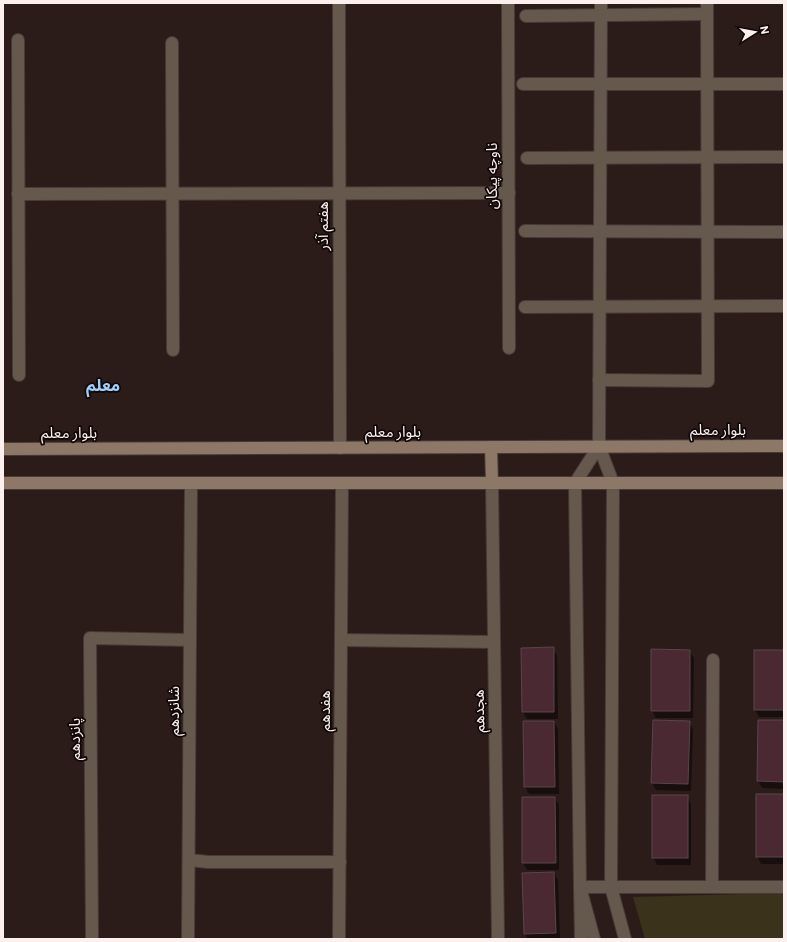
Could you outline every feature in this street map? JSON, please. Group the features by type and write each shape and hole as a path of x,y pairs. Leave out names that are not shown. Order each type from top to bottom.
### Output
{"street":[{"name":"هفتم آذر","path":"339,3 340,448"},
{"name":"ناوچه پیکان","path":"508,3 509,348"},
{"path":"601,9 599,446 613,483 611,887 624,939"},
{"path":"526,16 601,9 707,9 708,381 599,380"},
{"path":"18,40 19,375"},
{"path":"172,43 173,350"},
{"path":"523,84 784,84"},
{"path":"527,158 784,157"},
{"path":"18,194 508,193"},
{"path":"525,231 784,232"},
{"path":"525,307 784,306"},
{"path":"582,939 580,888 575,483 599,446"},
{"name":"بلوار معلم","path":"3,449 784,446"},
{"path":"491,447 492,483"},
{"path":"3,483 784,483"},
{"name":"شانزدهم","path":"188,939 191,483"},
{"name":"هفدهم","path":"339,939 342,483"},
{"name":"هجدهم","path":"492,483 498,939"},
{"name":"پانزدهم","path":"92,939 90,638 190,640"},
{"path":"341,640 494,642"},
{"path":"712,887 713,660"},
{"path":"189,860 208,862 340,862"},
{"path":"580,888 784,887"},
{"path":"580,888 594,939"}],"shaded area":[{"path":"784,893 784,939 645,939 633,897"}],"building":[{"path":"554,647 554,712 522,712 521,648"},
{"path":"651,649 690,650 690,711 651,711"},
{"path":"754,650 784,650 784,710 754,710"},
{"path":"653,720 690,721 688,784 651,783"},
{"path":"758,720 784,720 784,782 757,781"},
{"path":"523,721 554,721 555,787 524,787"},
{"path":"756,794 784,794 784,857 756,857"},
{"path":"652,795 688,795 688,858 652,858"},
{"path":"522,797 555,797 556,863 522,863"},
{"path":"554,872 556,933 524,934 522,873"}],"district":[{"name":"معلم","path":"103,385"}]}
